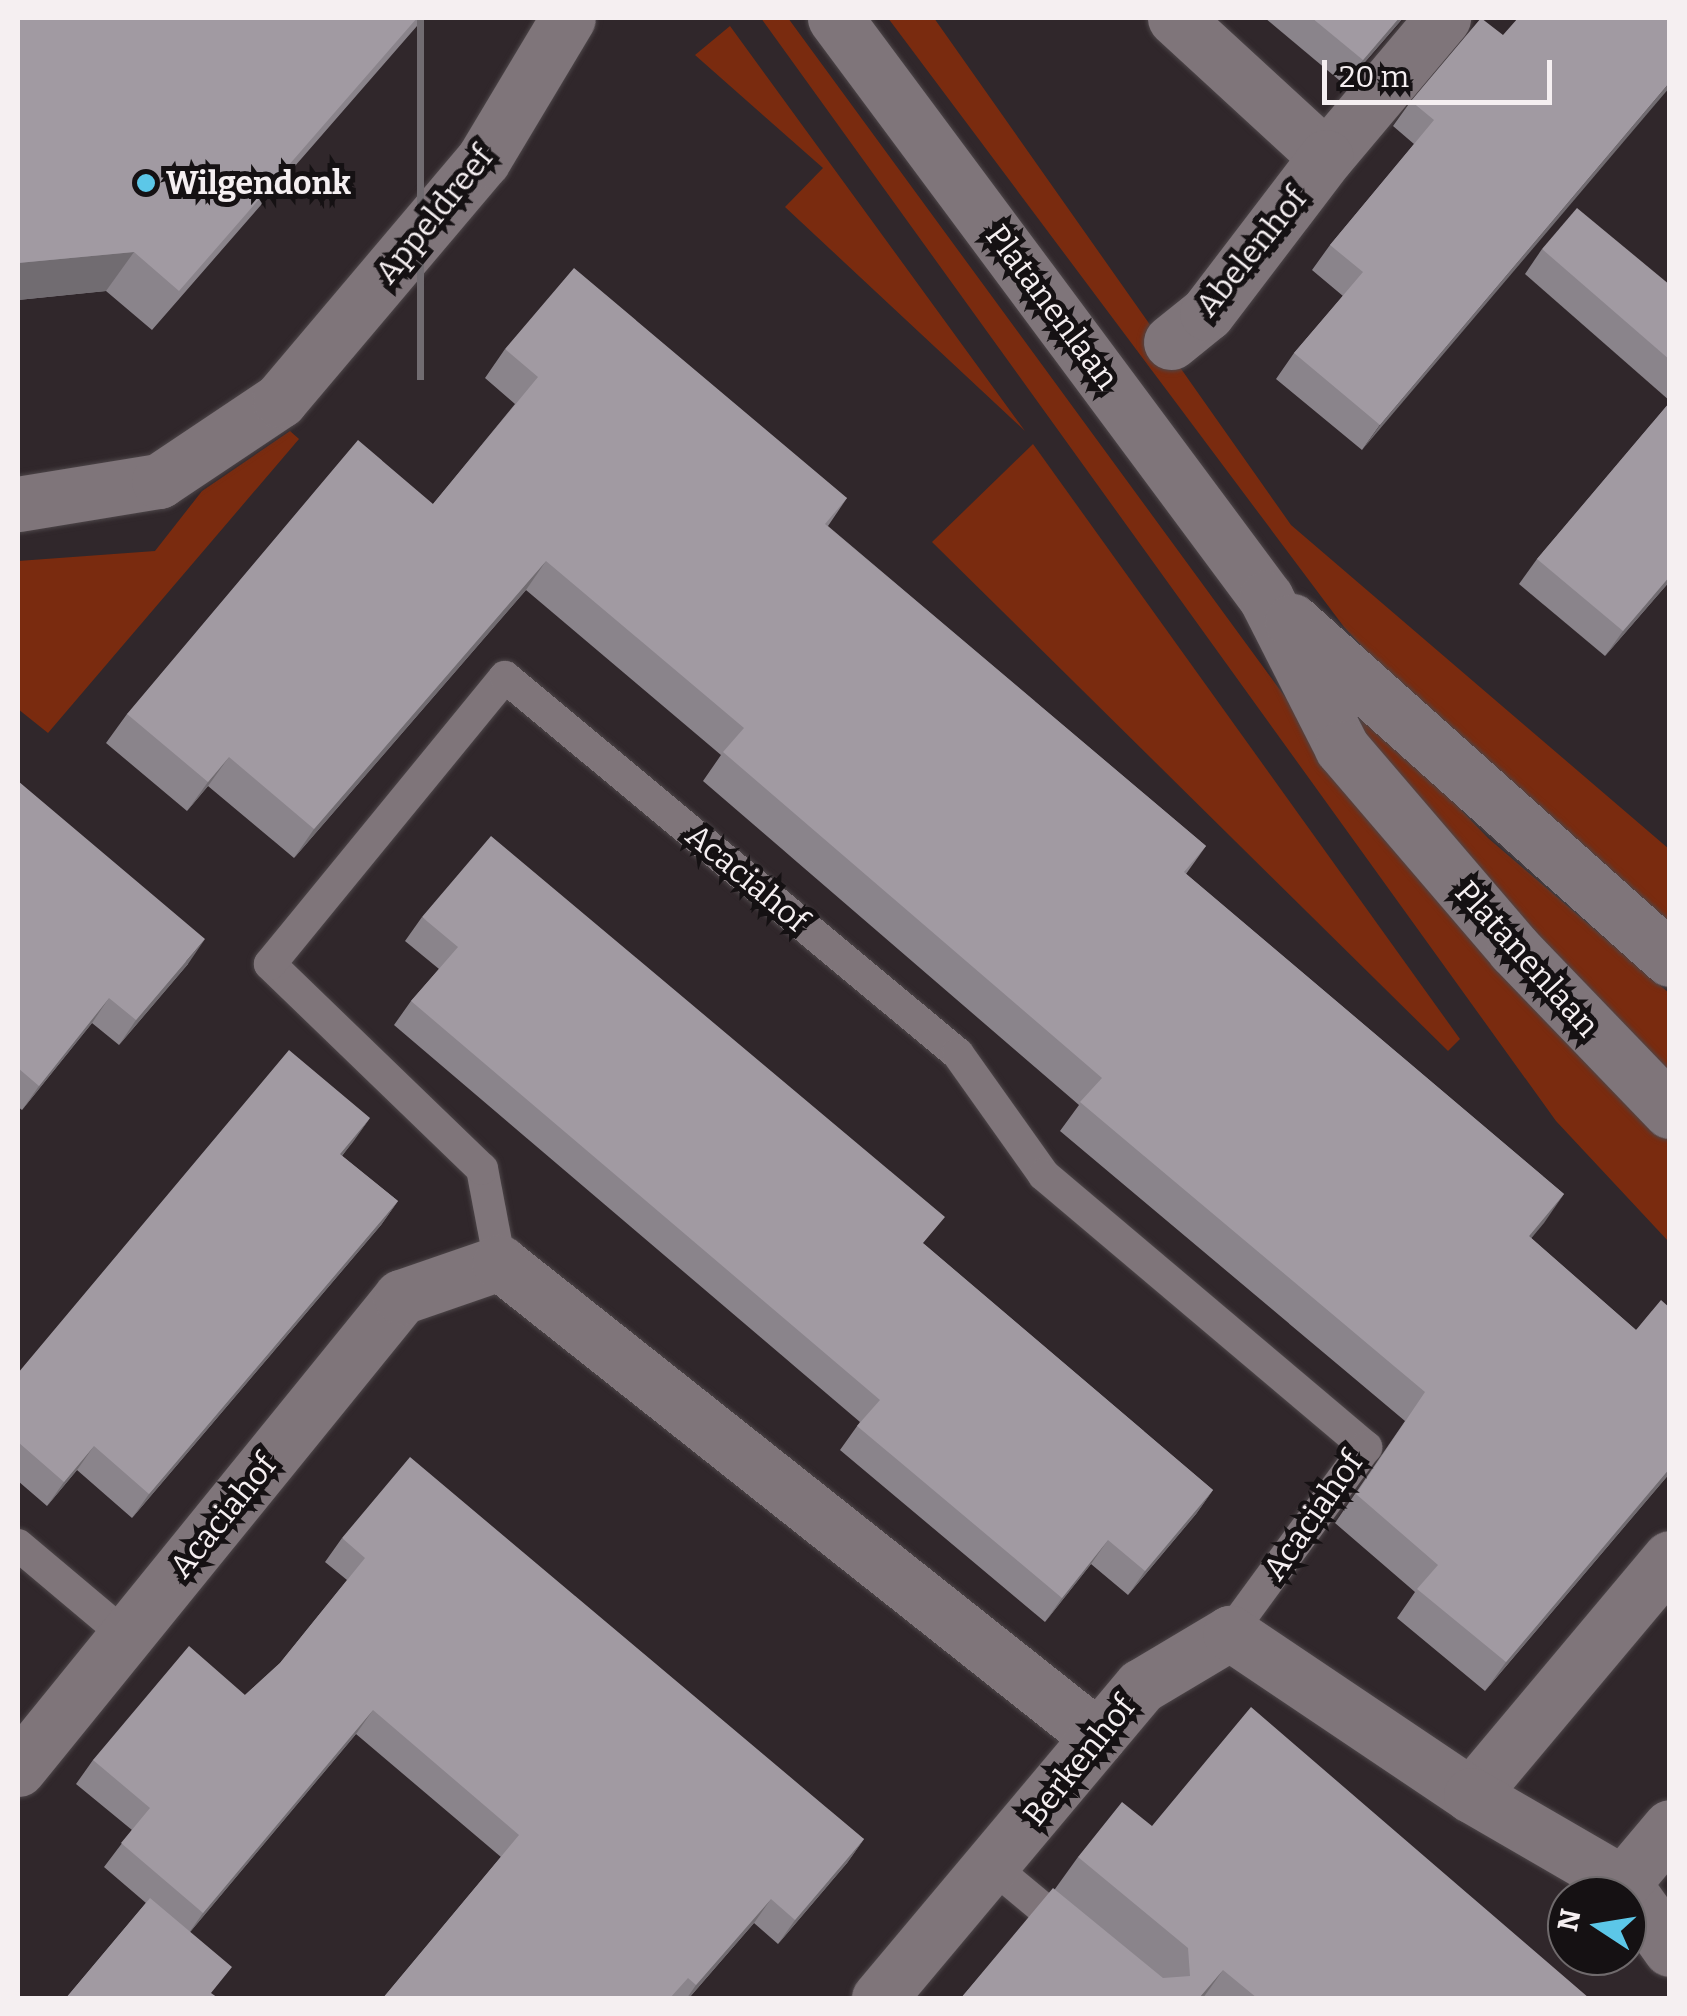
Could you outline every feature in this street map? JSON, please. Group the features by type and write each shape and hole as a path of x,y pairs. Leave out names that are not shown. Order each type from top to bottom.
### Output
{"street":[{"name":"Appeldreef","path":"18,504 159,481 280,400 483,160 568,18"},
{"name":"Platanenlaan","path":"836,18 1266,598 1342,748 1514,949 1670,1111"},
{"name":"Abelenhof","path":"1175,18 1326,157"},
{"name":"Abelenhof","path":"1171,342 1206,312 1326,157 1443,18"},
{"name":"Platanenlaan","path":"1266,598 1670,959"},
{"path":"500,1263 1098,1737"},
{"name":"Acaciahof","path":"18,1769 401,1297 500,1263"},
{"path":"1470,1795 1670,1558"},
{"name":"Berkenhof","path":"879,1998 993,1867 1141,1686 1230,1632"},
{"path":"1230,1632 1470,1795 1612,1876"},
{"path":"1630,1876 1670,1827"},
{"path":"1647,1916 1670,1949"}],"lane":[{"name":"Acaciahof","path":"500,1263 482,1169 270,964 505,677 958,1054 1044,1175 1366,1447 1230,1632"},
{"path":"18,1546 126,1636"},
{"path":"993,1867 1094,1951"}],"shaded area":[{"path":"761,18 788,18 1390,840 1669,1138 1669,1242 1556,1121"},
{"path":"888,18 934,18 1291,525 1669,849 1669,939 1496,789 1344,627"},
{"path":"730,26 1025,431 785,207 823,168 695,55"},
{"path":"290,431 299,439 48,733 18,709 18,561 155,551 202,491"},
{"path":"1033,444 1460,1039 1448,1051 932,542"},
{"path":"1353,713 1369,714 1488,838 1669,993 1669,1085 1351,726"}],"building":[{"name":"Wilgendonk","path":"18,18 417,18 179,291 134,252 18,263"},
{"path":"1312,18 1399,18 1363,60"},
{"path":"1481,18 1503,35 1518,18 1670,18 1670,82 1380,425 1294,353 1363,272 1330,245 1434,120 1411,101"},
{"path":"1577,208 1670,285 1670,360 1542,249"},
{"path":"574,268 847,498 825,524 1206,846 1184,872 1564,1194 1529,1236 1636,1330 1661,1300 1670,1308 1670,1468 1506,1662 1417,1589 1438,1565 1356,1494 1425,1392 1080,1102 1102,1078 723,752 744,728 546,561 314,829 229,757 208,782 127,714 358,440 433,504 538,377 505,349"},
{"path":"1670,402 1670,576 1623,631 1537,559"},
{"path":"18,781 205,939 136,1020 109,998 39,1086 18,1068"},
{"path":"491,836 945,1217 923,1243 1213,1490 1145,1571 1108,1540 1062,1598 857,1426 880,1400 411,1001 458,947 422,917"},
{"path":"289,1050 370,1118 340,1154 398,1201 149,1494 94,1446 64,1482 18,1442 18,1373"},
{"path":"410,1457 864,1839 795,1920 771,1899 696,1985 688,1978 670,1998 383,1998 519,1835 373,1710 203,1913 121,1843 150,1808 93,1760 189,1646 245,1695 280,1663 365,1558 342,1538"},
{"path":"1251,1707 1547,1962 1547,1976 1563,1976 1589,1998 1257,1998 1223,1970 1199,1998 961,1998 1053,1888 1163,1978 1190,1976 1188,1948 1078,1857 1122,1802 1152,1826"},
{"path":"150,1898 232,1967 211,1993 218,1998 66,1998"}],"place":[{"name":"Wilgendonk","path":"146,183"}]}
